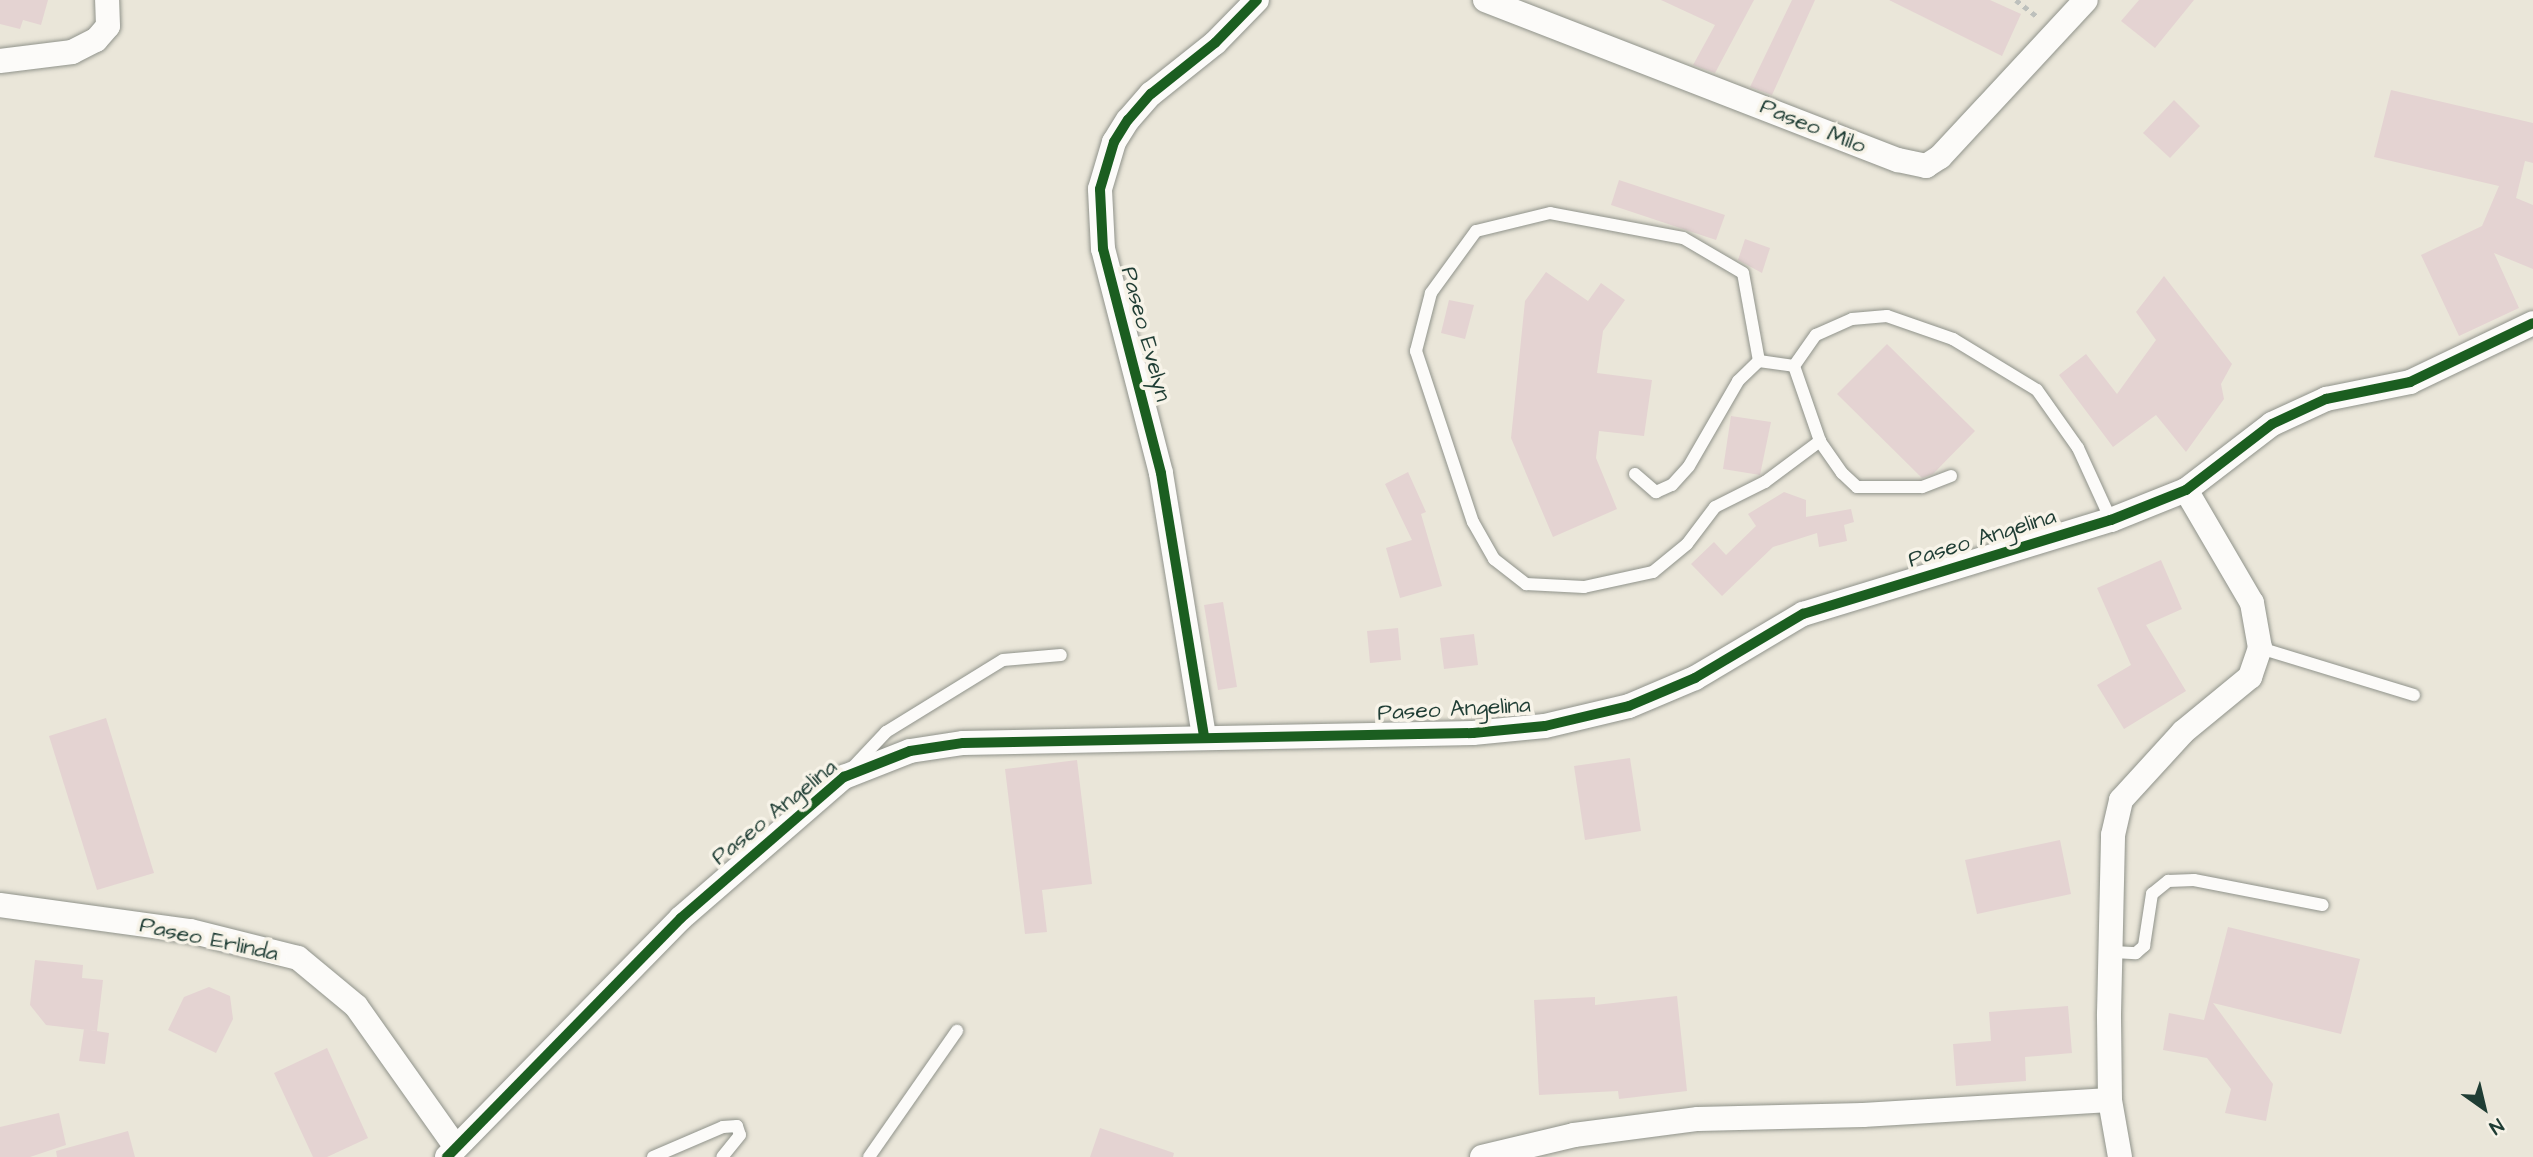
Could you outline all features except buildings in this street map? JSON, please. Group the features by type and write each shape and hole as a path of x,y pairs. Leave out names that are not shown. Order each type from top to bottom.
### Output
{"street":[{"path":"0,61 72,52 96,40 108,26 107,0"},
{"name":"Paseo Evelyn","path":"1204,736 1161,473 1103,249 1100,188 1114,142 1128,120 1151,94 1216,43 1257,0"},
{"name":"Paseo Milo","path":"1485,0 1898,160 1926,166 1940,157 2086,0"},
{"name":"Paseo Angelina","path":"451,1151 681,918 844,777 910,751 963,743 1204,736 1473,733 1545,726 1629,706 1695,678 1803,614 2111,520 2186,490 2273,424 2326,399 2410,382 2533,323"},
{"path":"2120,1157 2110,1100 2113,835 2120,800 2164,751 2250,677 2260,648 2252,603 2186,490"},
{"name":"Paseo Erlinda","path":"0,905 190,931 298,958 356,1006 451,1151"},
{"path":"1482,1157 1574,1135 1698,1119 1863,1115 2110,1100"}],"lane":[{"path":"1759,361 1743,273 1683,238 1550,213 1476,231 1431,293 1416,351 1473,522 1494,559 1525,584 1584,587 1653,572 1687,544 1715,507 1765,482 1820,441"},
{"path":"1794,366 1816,335 1852,319 1887,316 1953,339 2037,390 2078,448 2111,520"},
{"path":"1759,361 1794,366"},
{"path":"1635,474 1656,492 1672,485 1689,466 1738,381 1759,361"},
{"path":"1794,366 1820,441 1857,487 1922,487 1951,476"},
{"path":"2260,648 2414,695"},
{"path":"844,777 886,732 1003,660 1061,655"},
{"path":"2113,952 2136,953 2144,946 2152,894 2168,881 2194,880 2323,905"},
{"path":"869,1157 957,1031"},
{"path":"653,1157 737,1126 740,1135 722,1157"}],"cycle path":[{"path":"1204,736 1161,473 1103,249 1100,189 1114,142 1128,120 1151,94 1215,43 1257,0"},
{"path":"447,1157 681,918 844,777 910,751 963,743 1473,733 1545,726 1629,706 1695,678 1803,614 2111,520 2186,490 2272,424 2326,399 2410,382 2533,323"}]}
